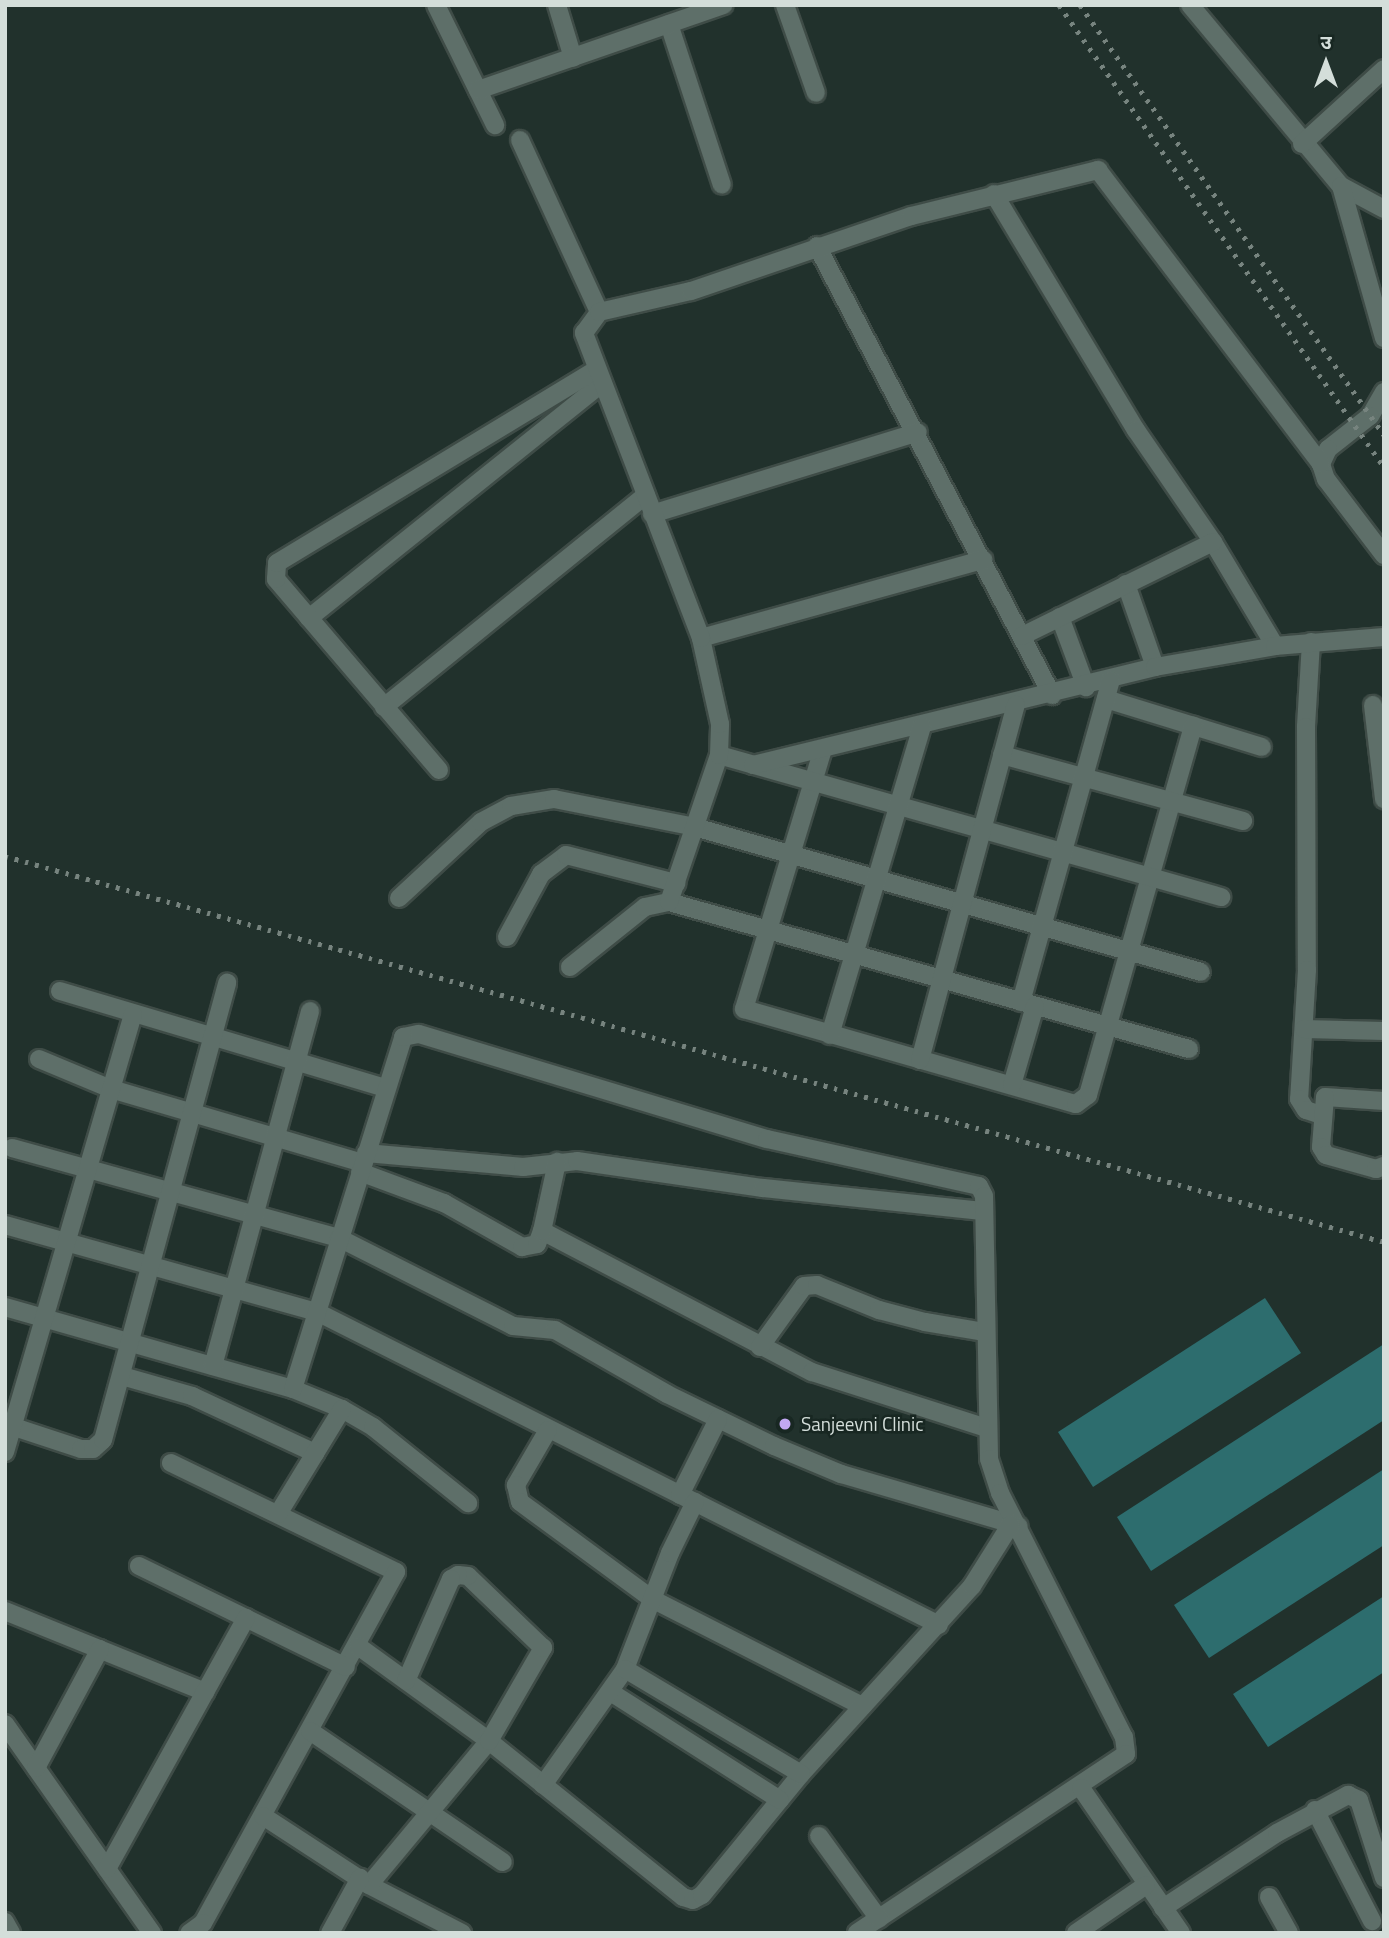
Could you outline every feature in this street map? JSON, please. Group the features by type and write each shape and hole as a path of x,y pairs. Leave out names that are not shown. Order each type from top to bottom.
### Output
{"street":[{"path":"436,5 495,125"},
{"path":"557,5 573,58"},
{"path":"478,90 724,5"},
{"path":"785,5 816,93"},
{"path":"1189,5 1302,144 1341,186 1384,209"},
{"path":"669,24 722,185"},
{"path":"1302,144 1384,69"},
{"path":"520,140 599,313"},
{"path":"669,902 719,755 720,724 701,638 598,377 584,333 599,313 691,291 817,246 994,194 1088,170 1107,176 1321,464 1326,479 1384,555"},
{"path":"1341,186 1384,338"},
{"path":"994,194 1136,430 1213,542 1275,646"},
{"path":"817,246 918,432 1052,695"},
{"path":"439,770 276,579 277,563 598,377"},
{"path":"309,618 598,377"},
{"path":"1321,464 1328,449 1370,416 1384,392"},
{"path":"652,514 918,432"},
{"path":"384,707 646,495"},
{"path":"1022,636 1213,542"},
{"path":"701,638 983,560"},
{"path":"1126,584 1155,667"},
{"path":"1060,617 1086,687"},
{"path":"753,765 1016,705 1155,667 1275,646 1384,637"},
{"path":"1311,642 1304,1029 1298,1099 1306,1110 1321,1115"},
{"path":"1012,1085 1042,927 1111,680"},
{"path":"1106,699 1262,747"},
{"path":"920,1060 1016,705"},
{"path":"1373,705 1384,799"},
{"path":"830,1035 922,726"},
{"path":"822,749 744,1009 1076,1104 1084,1101 1193,726"},
{"path":"719,755 1222,897"},
{"path":"1003,755 1243,821"},
{"path":"399,898 481,822 532,800 554,799 695,827 1201,972"},
{"path":"507,937 541,874 566,855 676,883"},
{"path":"570,967 645,907 669,902 1189,1049"},
{"path":"8,1425 81,1449 93,1449 103,1440 227,983"},
{"path":"60,991 385,1088"},
{"path":"213,1366 310,1011"},
{"path":"5,1452 8,1425 44,1318 133,1014"},
{"path":"1304,1029 1384,1031"},
{"path":"293,1389 403,1037 419,1034 767,1139 969,1180 984,1195 986,1429 989,1459 1000,1493 1015,1525 1126,1746 1121,1761 857,1933"},
{"path":"39,1059 111,1089 363,1163 444,1203 522,1248 537,1244 557,1162"},
{"path":"1384,1101 1331,1096 1322,1101 1321,1115 1321,1147 1326,1155 1376,1169 1384,1166"},
{"path":"12,1148 339,1238 513,1326 555,1330 718,1419 841,1474 1015,1525"},
{"path":"363,1163 523,1167 557,1162 984,1211"},
{"path":"5,1225 317,1312 939,1625"},
{"path":"542,1231 760,1347 869,1394 986,1429"},
{"path":"760,1347 804,1286 817,1285 890,1313 985,1332"},
{"path":"5,1307 293,1389 342,1409 373,1427 468,1503"},
{"path":"121,1376 192,1396 315,1453"},
{"path":"278,1514 342,1409"},
{"path":"543,1785 612,1693 625,1669 718,1419"},
{"path":"548,1430 516,1485 516,1495 652,1599 862,1706"},
{"path":"171,1463 396,1572 358,1646 201,1929"},
{"path":"358,1646 489,1741 682,1897 693,1900 702,1895 801,1774 939,1625 972,1586 1015,1525"},
{"path":"139,1566 346,1667"},
{"path":"330,1933 365,1881 432,1813 489,1741 543,1648 467,1576 451,1579 406,1681"},
{"path":"5,1611 205,1692"},
{"path":"107,1869 246,1618"},
{"path":"36,1768 100,1649"},
{"path":"625,1669 801,1774"},
{"path":"612,1693 780,1800"},
{"path":"5,1724 152,1933"},
{"path":"310,1731 503,1862"},
{"path":"1080,1788 1181,1933"},
{"path":"1163,1908 1315,1810 1355,1795 1384,1878"},
{"path":"1315,1810 1378,1922"},
{"path":"263,1816 443,1928 462,1933"},
{"path":"819,1836 879,1919"},
{"path":"1076,1933 1146,1885"},
{"path":"1269,1897 1289,1933"},
{"path":"5,1922 11,1933"}],"building":[{"path":"1265,1298 1301,1353 1093,1487 1058,1432"},
{"path":"1384,1344 1384,1420 1151,1571 1117,1517"},
{"path":"1384,1469 1384,1545 1209,1658 1174,1605"},
{"path":"1384,1596 1384,1672 1268,1747 1233,1694"}],"railway":[{"path":"1059,5 1384,467"},
{"path":"1080,5 1384,435"},
{"path":"5,856 1384,1242"}],"place":[{"name":"Sanjeevni Clinic","path":"785,1424"}]}
